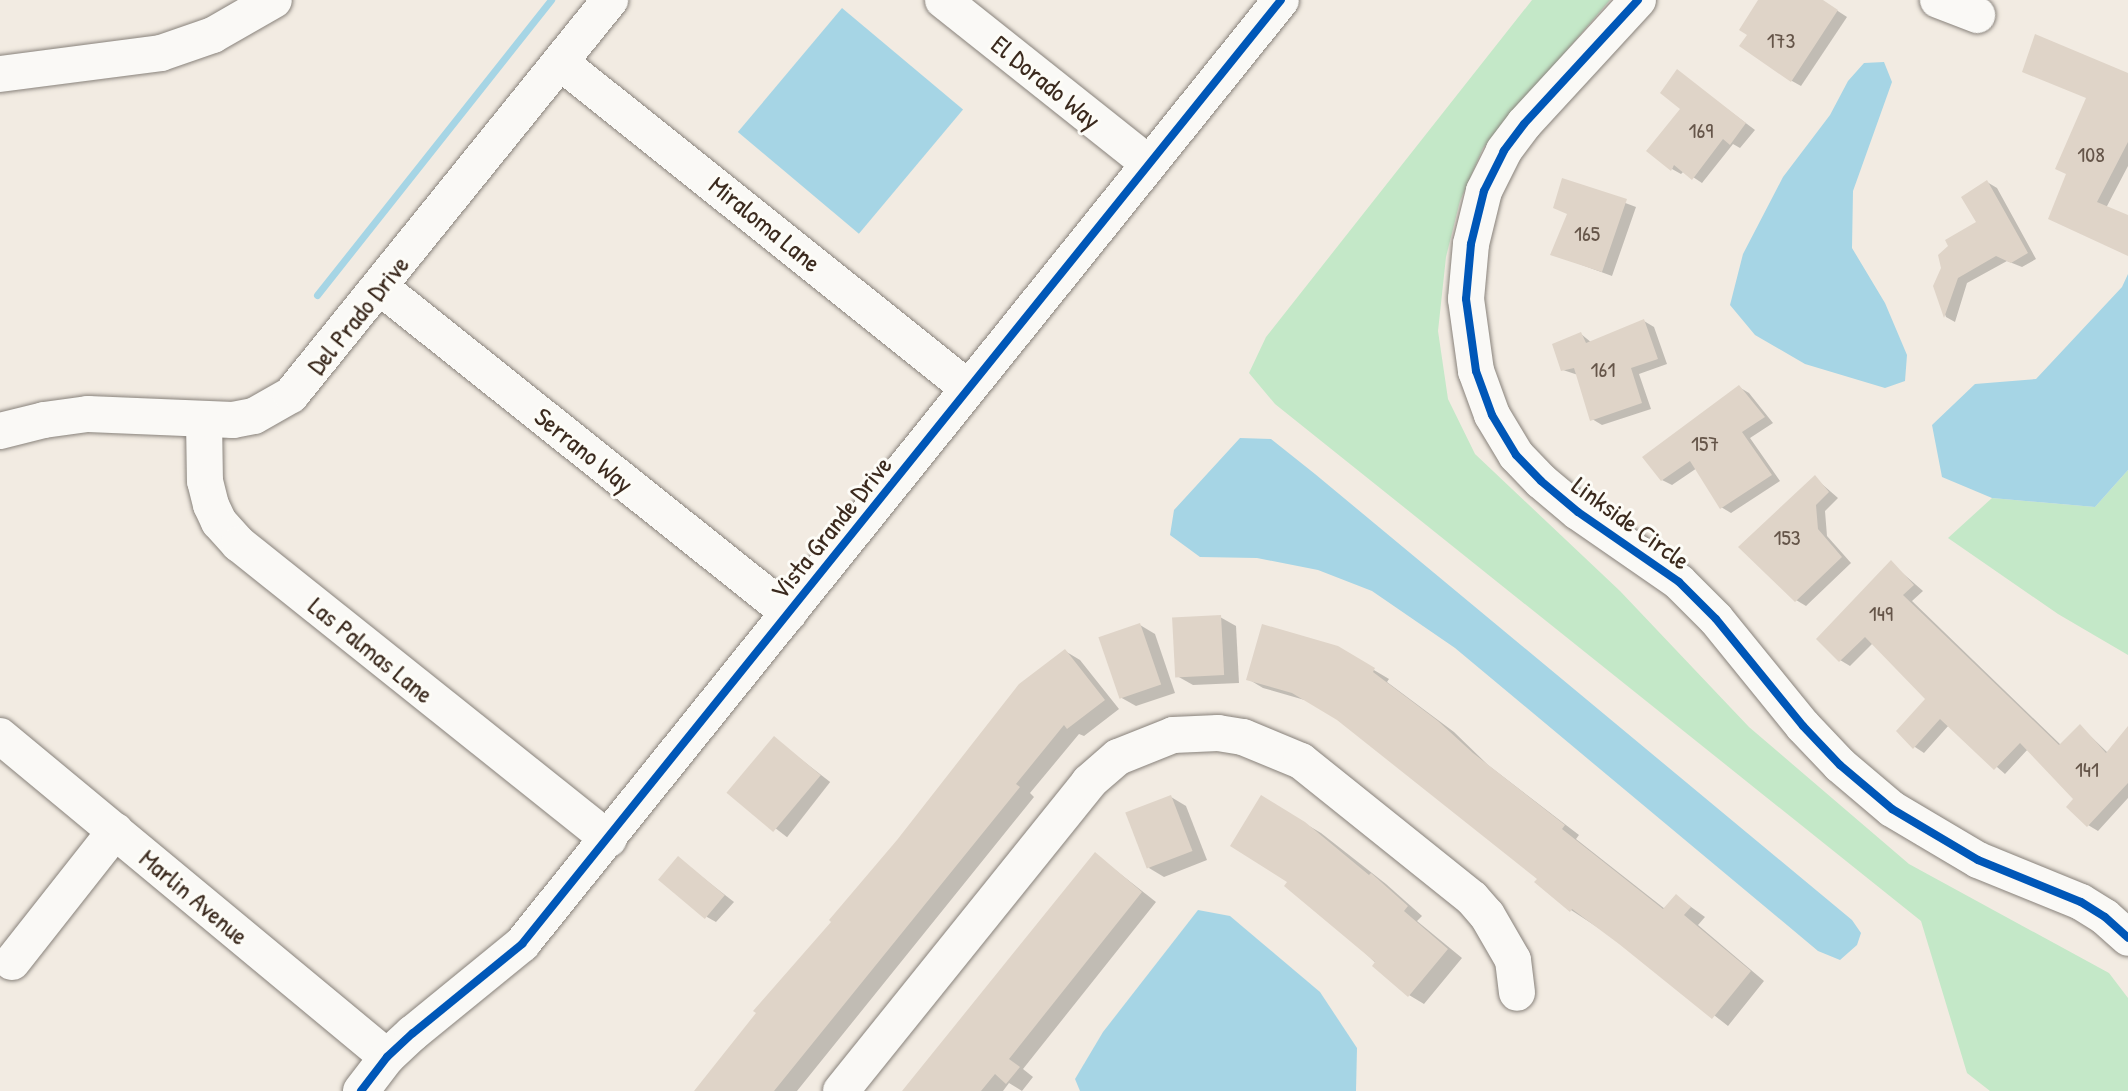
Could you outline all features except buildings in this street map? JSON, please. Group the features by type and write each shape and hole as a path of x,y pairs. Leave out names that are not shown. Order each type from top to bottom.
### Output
{"street":[{"path":"0,74 161,53 213,35 274,0"},
{"name":"Del Prado Drive","path":"0,431 88,414 204,420 254,416 291,395 610,0"},
{"name":"El Dorado Way","path":"943,0 1149,164"},
{"name":"Vista Grande Drive","path":"361,1091 387,1057 522,944 1281,0"},
{"name":"Linkside Circle","path":"1638,0 1524,124 1505,148 1484,191 1471,244 1466,299 1476,371 1492,415 1516,455 1541,481 1578,512 1679,582 1716,619 1803,726 1840,765 1892,809 1978,860 2081,902 2105,917 2128,938"},
{"path":"1938,0 1977,15"},
{"name":"Miraloma Lane","path":"560,62 968,388"},
{"name":"Serrano Way","path":"380,287 789,613"},
{"name":"Las Palmas Lane","path":"204,420 205,481 211,505 219,522 239,544 609,839"},
{"path":"841,1091 1089,782 1118,757 1173,735 1218,733 1243,737 1301,761 1472,898 1487,915 1513,960 1517,993"},
{"name":"Marlin Avenue","path":"0,736 387,1057"},
{"path":"12,962 115,831"}],"green space":[{"path":"1532,0 1610,0 1483,148 1460,201 1446,257 1438,331 1448,399 1475,454 1620,591 1749,727 1909,864 2109,973 2128,998 2128,1091 1990,1091 1967,1073 1921,921 1275,404 1249,373 1266,337"},
{"path":"2128,470 2128,655 2058,614 1948,538 1992,498 2095,507"}],"water":[{"path":"842,8 963,110 859,234 738,132"},
{"path":"1884,62 1892,82 1853,191 1852,248 1885,303 1907,355 1905,381 1885,388 1805,364 1755,335 1730,305 1743,254 1783,177 1830,115 1848,81 1864,63"},
{"path":"2128,274 2128,470 2095,507 1992,498 1942,477 1932,425 1975,384 2036,379 2122,287"},
{"path":"1240,438 1271,439 1315,474 1852,920 1861,933 1857,945 1840,960 1818,951 1455,648 1372,591 1318,570 1257,558 1200,557 1170,535 1174,510"},
{"path":"1198,910 1230,916 1320,992 1357,1048 1356,1091 1080,1091 1075,1079 1103,1032"}],"waterway":[{"path":"317,295 551,0"}],"cycle path":[{"path":"361,1091 387,1057 413,1033 522,944 1281,0"},
{"path":"1638,0 1524,124 1504,151 1484,191 1471,244 1466,299 1476,371 1492,415 1516,455 1541,481 1578,512 1679,582 1716,619 1803,726 1840,765 1892,809 1978,860 2081,902 2105,917 2128,938"}]}
